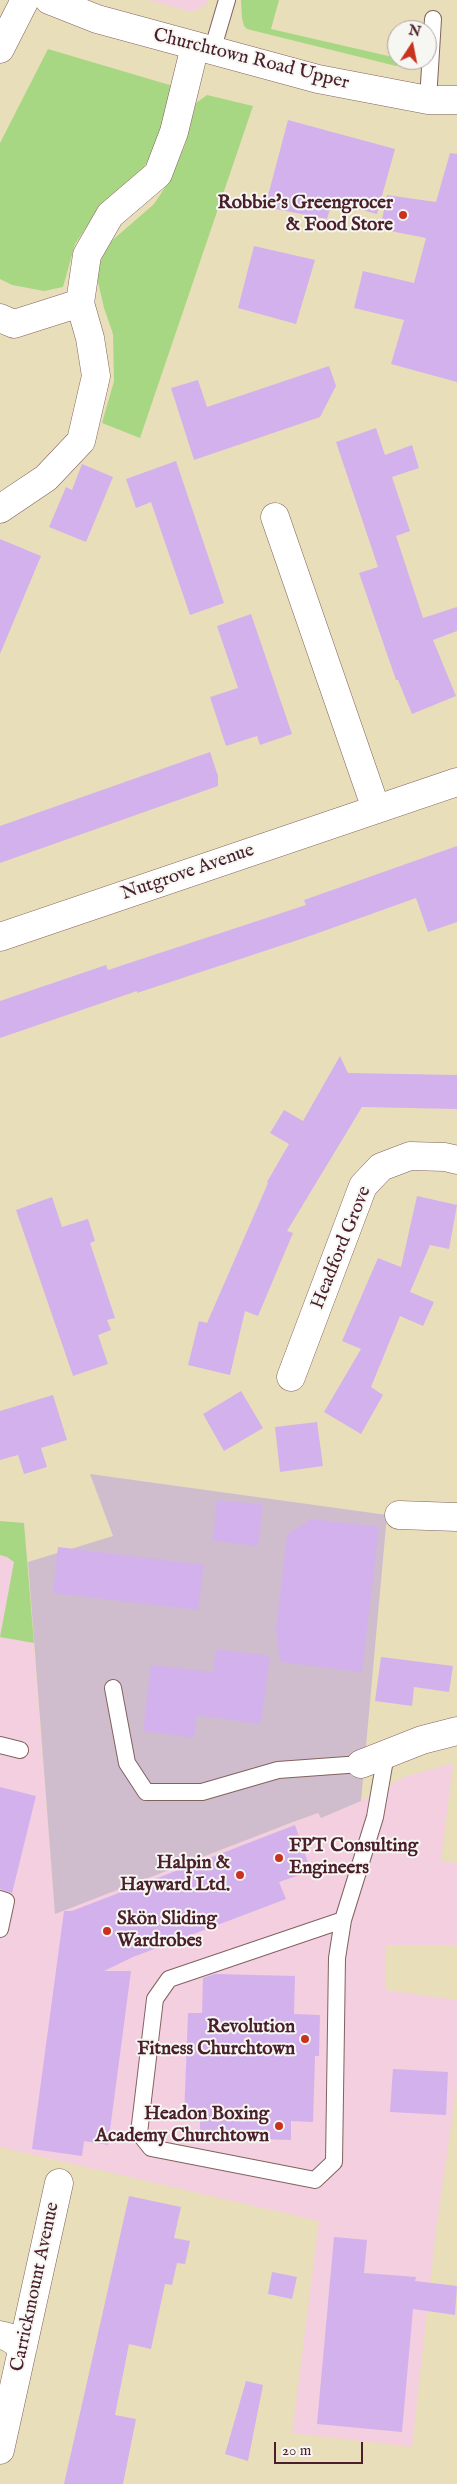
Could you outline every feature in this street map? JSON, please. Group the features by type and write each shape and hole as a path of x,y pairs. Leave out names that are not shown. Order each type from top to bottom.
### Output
{"street":[{"path":"0,48 25,0"},
{"name":"Churchtown Road Upper","path":"50,0 97,19 318,79 428,100 457,100"},
{"path":"0,508 46,478 81,441 96,376 90,338 80,303 87,255 110,215 158,174 204,49"},
{"path":"0,318 14,324 80,303"},
{"path":"275,517 376,809"},
{"name":"Nutgrove Avenue","path":"0,937 457,782"},
{"name":"Headford Grove","path":"291,1377 363,1186 381,1167 410,1156 445,1157 457,1160"},
{"path":"399,1515 457,1517"},
{"path":"361,1764 422,1740 457,1731"},
{"name":"Carrickmount Avenue","path":"0,2450 12,2341 59,2183"}],"lane":[{"path":"204,49 227,0"},
{"path":"428,100 433,19"},
{"path":"113,1688 127,1763 146,1792 202,1792 278,1770 361,1764"},
{"path":"0,1745 20,1750"},
{"path":"343,1920 168,1979 155,1999 139,2133 151,2148 315,2180 334,2162 337,1958 343,1920 375,1817 386,1754"},
{"path":"0,1899 6,1901 0,1929"}],"shaded area":[{"path":"149,0 208,0 207,4 192,12"},
{"path":"90,1474 387,1515 361,1801 321,1818 318,1813 293,1822 55,1914 28,1562 113,1536"},
{"path":"0,1521 24,1523 55,1913 318,1813 321,1818 361,1801 404,1777 453,1763 441,1861 457,1863 457,1945 386,1945 386,1990 457,2000 457,2085 436,2230 412,2447 292,2433 319,2221 0,2147"}],"green space":[{"path":"241,0 279,0 271,29 387,56 387,64 247,29 242,18"},
{"path":"48,49 173,86 168,115 151,156 134,182 96,213 75,244 63,287 44,291 12,285 0,279 0,143"},
{"path":"207,95 253,106 140,438 102,423 114,381 113,334 104,308 96,273 108,244 154,204 168,183 185,145 196,103"},
{"path":"0,1521 24,1523 34,1643 0,1637 14,1562 0,1555"}],"building":[{"path":"288,120 395,149 377,214 332,202 327,219 265,207"},
{"path":"450,153 457,154 457,382 391,364 404,320 354,308 363,271 414,283 426,238 380,229 387,195 436,202"},
{"path":"254,246 315,260 296,324 238,308"},
{"path":"329,366 336,386 320,417 194,460 171,388 198,380 207,407"},
{"path":"376,428 385,455 412,445 419,468 392,477 410,531 396,536 423,618 457,607 457,631 433,640 456,696 412,714 398,680 396,680 359,573 378,567 336,442"},
{"path":"176,461 224,603 190,615 151,502 136,508 126,479"},
{"path":"82,464 113,477 86,542 49,527 66,487 72,490"},
{"path":"0,539 41,556 0,654"},
{"path":"251,614 292,734 260,745 257,736 226,746 210,697 238,688 217,626"},
{"path":"210,752 218,776 218,786 0,863 0,826"},
{"path":"457,846 457,922 428,932 416,898 307,937 137,993 137,991 0,1038 0,1001 106,965 108,970 306,905 304,900"},
{"path":"340,1056 348,1073 457,1075 457,1109 362,1107 287,1231 293,1233 258,1316 245,1311 230,1375 188,1365 199,1321 207,1323 267,1182 289,1144 270,1133 284,1110 303,1121"},
{"path":"417,1196 457,1205 449,1249 430,1245 410,1292 434,1302 423,1326 400,1316 371,1387 383,1395 361,1434 324,1412 361,1349 342,1341 378,1258 401,1267"},
{"path":"52,1197 62,1227 88,1219 95,1241 90,1243 115,1318 107,1320 111,1330 98,1335 108,1364 73,1376 16,1210"},
{"path":"241,1391 263,1428 224,1451 203,1414"},
{"path":"53,1395 67,1440 41,1448 47,1467 24,1474 18,1455 0,1460 0,1411"},
{"path":"317,1422 323,1466 280,1472 275,1427"},
{"path":"217,1500 263,1505 258,1546 213,1541"},
{"path":"311,1519 379,1527 362,1672 280,1662 276,1629 287,1535"},
{"path":"58,1547 204,1565 198,1610 53,1593"},
{"path":"216,1649 270,1656 261,1724 197,1715 194,1738 143,1731 151,1665 213,1672"},
{"path":"381,1657 453,1666 449,1692 414,1687 412,1706 375,1701"},
{"path":"0,1787 36,1796 12,1893 0,1889"},
{"path":"295,1825 311,1871 279,1882 286,1899 133,1957 104,1971 131,1971 108,2145 84,2141 82,2156 32,2149 64,1911 72,1911"},
{"path":"215,1974 295,1976 294,2014 320,2015 319,2056 315,2056 313,2122 291,2121 291,2140 200,2137 200,2118 184,2118 188,2013 202,2013 203,1978"},
{"path":"393,2069 448,2072 446,2115 390,2112"},
{"path":"129,2196 181,2207 174,2238 190,2241 185,2264 177,2263 172,2285 165,2284 151,2349 129,2344 115,2415 136,2419 123,2484 64,2484"},
{"path":"334,2237 367,2240 364,2273 416,2277 415,2281 457,2286 455,2315 413,2309 402,2432 317,2424"},
{"path":"272,2272 297,2277 292,2299 268,2294"},
{"path":"246,2381 263,2385 248,2461 225,2454"}],"place":[{"name":"Robbie's Greengrocer & Food Store","path":"403,215"},
{"name":"FPT Consulting Engineers","path":"279,1858"},
{"name":"Halpin & Hayward Ltd.","path":"240,1875"},
{"name":"Skön Sliding Wardrobes","path":"107,1931"},
{"name":"Revolution Fitness Churchtown","path":"305,2039"},
{"name":"Headon Boxing Academy Churchtown","path":"279,2126"}]}
